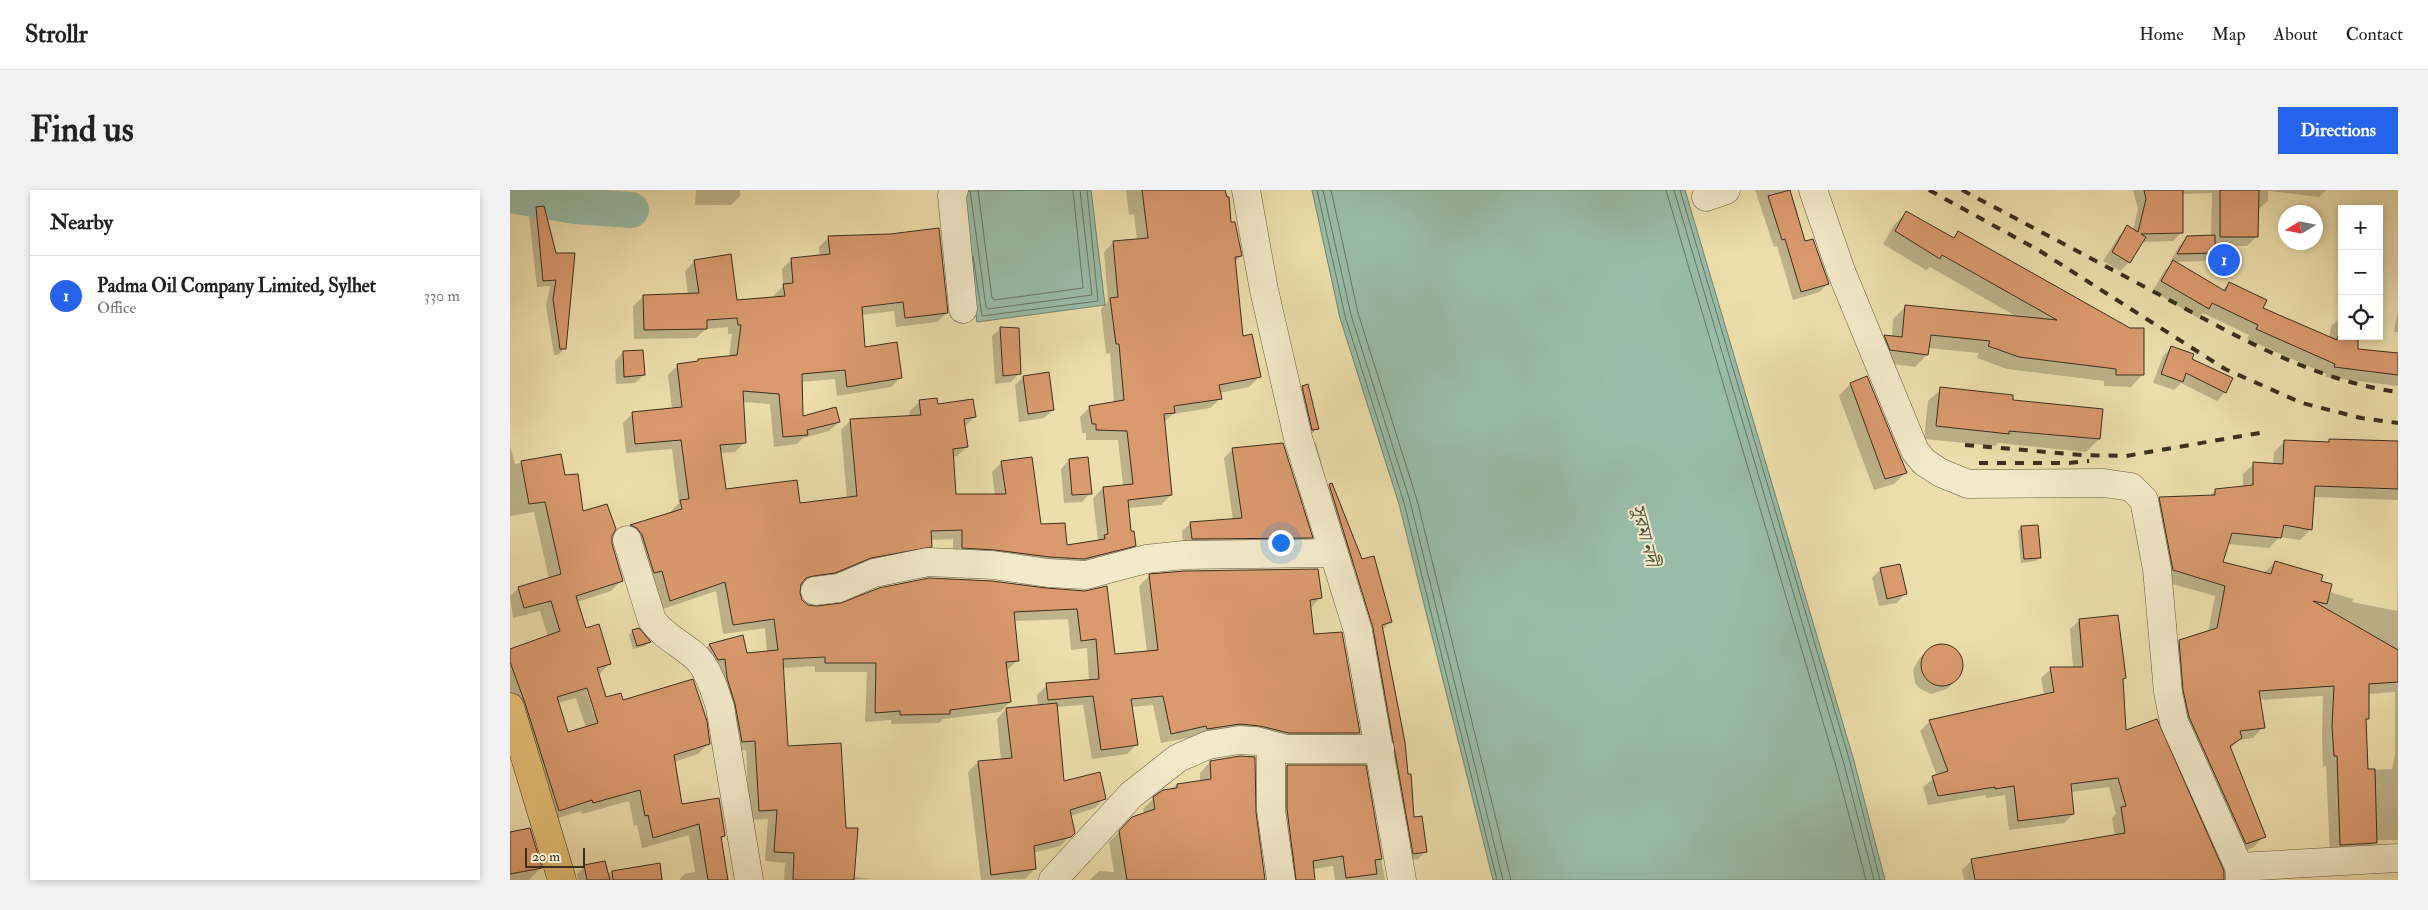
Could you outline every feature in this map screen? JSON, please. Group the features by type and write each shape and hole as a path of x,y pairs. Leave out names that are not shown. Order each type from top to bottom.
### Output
{"main road":[{"path":"510,707 562,880"}],"street":[{"path":"954,190 952,196 963,309"},
{"path":"1246,190 1264,290 1298,438 1358,631 1402,880"},
{"path":"1813,190 1841,271 1915,451 1924,462 1941,473 1968,484 2104,482 2131,487 2144,500 2156,569 2168,692 2174,722 2239,873 2398,858"},
{"path":"627,540 652,620 660,631 701,662 711,679 720,707 748,880"},
{"path":"815,591 838,588 874,572 928,562 993,565 1048,573 1086,575 1146,559 1184,555 1334,553"},
{"path":"1053,880 1131,795 1178,758 1208,745 1239,740 1256,740 1286,749 1380,749"},
{"path":"1271,745 1271,810 1281,880"}],"water":[{"path":"1091,190 1105,305 977,322 959,191"},
{"name":"সুরমা নদী","path":"1312,190 1685,190 1854,761 1885,880 1493,880 1399,504 1340,318"}],"building":[{"path":"1142,190 1225,190 1227,197 1229,197 1231,222 1235,222 1242,256 1235,257 1243,336 1252,334 1261,377 1219,385 1222,399 1174,406 1175,413 1164,414 1172,495 1128,500 1131,531 1134,531 1136,546 1084,559 1050,557 962,548 962,530 931,531 932,547 871,558 835,573 806,578 801,584 800,593 802,600 808,605 817,606 841,603 879,588 929,578 992,581 1085,591 1107,586 1115,654 1158,650 1149,574 1185,571 1318,569 1322,598 1310,600 1314,634 1342,632 1360,733 1289,733 1260,726 1240,724 1207,729 1206,726 1171,734 1163,696 1131,699 1138,745 1101,750 1093,696 1048,700 1046,683 1099,679 1096,639 1081,641 1077,609 1014,612 1019,661 1006,662 1011,702 950,710 950,714 900,715 900,711 875,713 876,663 825,663 825,657 783,659 788,746 841,743 846,828 858,828 854,880 793,880 794,853 774,852 777,810 759,811 755,741 742,742 735,704 727,678 725,659 718,660 709,644 743,635 747,653 778,650 774,619 733,625 725,582 670,601 662,571 654,573 642,535 637,528 630,525 682,509 680,500 689,499 681,440 635,444 632,412 682,407 677,364 698,361 698,359 737,355 741,325 738,325 737,318 707,320 707,329 644,330 643,295 699,293 694,260 731,254 737,300 785,296 783,284 793,283 791,258 830,254 828,236 890,234 939,228 948,313 905,318 903,302 862,307 865,347 897,342 902,378 847,387 845,370 802,374 803,416 836,407 840,422 807,430 808,435 783,437 779,394 743,391 746,443 720,445 726,489 797,480 800,503 857,496 850,419 921,415 919,400 937,398 938,404 973,399 976,417 964,419 968,447 953,449 956,494 1006,494 1001,461 1032,457 1041,524 1065,523 1067,545 1105,539 1104,535 1108,534 1103,487 1133,484 1127,431 1096,430 1096,424 1092,424 1089,406 1124,400 1119,344 1116,344 1110,298 1118,297 1113,241 1148,238"},
{"path":"1790,190 1805,241 1813,239 1829,284 1801,292 1785,239 1782,240 1768,196"},
{"path":"2144,190 2183,190 2183,233 2141,234 2146,237 2130,263 2112,252 2127,225 2138,232 2146,199"},
{"path":"2220,190 2259,190 2258,237 2220,237"},
{"path":"544,206 556,253 575,253 566,349 560,349 553,299 556,280 543,281 536,207"},
{"path":"1906,211 1954,238 1958,231 2130,328 2144,328 2144,375 2116,375 2116,369 2019,357 1988,346 1990,341 1931,335 1928,355 1890,350 1884,335 1902,337 1905,305 2057,320 1942,255 1940,259 1895,231"},
{"path":"2215,235 2215,253 2177,254 2187,236"},
{"path":"2173,260 2225,291 2229,282 2267,300 2263,308 2337,340 2338,336 2338,340 2358,340 2358,349 2398,353 2398,375 2334,367 2335,364 2256,329 2258,325 2212,303 2209,309 2161,281"},
{"path":"1000,327 1019,328 1021,374 1003,376"},
{"path":"2171,346 2194,354 2192,359 2233,378 2226,393 2186,373 2183,382 2161,374"},
{"path":"643,350 645,375 624,377 623,351"},
{"path":"1049,372 1054,410 1028,414 1023,376"},
{"path":"1867,376 1907,473 1885,479 1850,383"},
{"path":"1308,384 1319,429 1312,430 1302,386"},
{"path":"1940,387 2013,395 2013,400 2103,409 2100,439 2009,431 2009,434 1936,426"},
{"path":"2329,439 2398,441 2398,489 2315,486 2312,530 2284,525 2281,538 2232,533 2223,562 2271,574 2275,561 2323,575 2321,581 2332,584 2327,604 2313,601 2398,650 2398,682 2369,684 2369,719 2366,719 2368,769 2375,769 2377,843 2340,845 2337,756 2334,756 2332,726 2334,686 2259,691 2265,728 2240,731 2242,738 2230,746 2266,837 2246,844 2189,717 2183,690 2179,640 2217,628 2225,586 2173,570 2159,497 2215,495 2215,489 2253,485 2253,462 2283,464 2284,440 2329,442"},
{"path":"1283,443 1313,538 1192,539 1190,522 1242,518 1232,448"},
{"path":"561,454 565,475 578,474 583,511 607,504 616,529 612,536 612,544 623,581 576,596 586,628 599,624 611,664 597,668 606,697 621,693 623,700 693,679 707,721 710,744 674,755 682,804 719,798 725,836 721,837 728,880 708,880 699,824 653,838 648,815 645,816 640,790 593,803 592,800 559,811 510,662 510,649 560,631 551,601 524,608 518,587 561,574 545,502 529,504 521,461","holes":["587,688 598,723 568,732 557,697"]},
{"path":"1088,457 1092,494 1072,495 1069,459"},
{"path":"1332,483 1362,559 1374,556 1392,622 1382,625 1405,742 1408,774 1411,774 1414,817 1422,816 1427,852 1413,854 1373,628 1329,484"},
{"path":"2038,525 2041,558 2024,559 2021,526"},
{"path":"1900,564 1907,594 1887,599 1880,568"},
{"path":"2118,615 2126,678 2123,679 2126,730 2157,719 2224,871 2224,880 1975,880 1971,859 2125,833 2121,807 2126,806 2118,778 2071,784 2074,814 2018,821 2014,786 1938,796 1932,776 1948,771 1929,720 2054,692 2050,667 2083,667 2079,619"},
{"path":"639,628 651,642 637,646 632,630"},
{"path":"1946,644 1954,647 1960,653 1963,665 1960,677 1954,683 1938,686 1930,683 1924,677 1921,661 1924,653 1930,647"},
{"path":"1057,703 1064,781 1100,772 1106,799 1070,810 1075,833 1071,837 1034,846 1036,869 991,875 978,761 1012,758 1006,708"},
{"path":"1240,756 1255,757 1256,812 1265,880 1127,880 1119,831 1132,817 1155,809 1153,797 1163,790 1177,788 1177,784 1211,779 1210,761"},
{"path":"1287,765 1366,765 1382,859 1375,860 1377,874 1346,878 1343,856 1313,861 1315,880 1296,880 1287,809"},
{"path":"530,828 542,868 510,874 510,832"},
{"path":"605,861 610,880 587,880 584,865"},
{"path":"660,863 662,880 613,880 612,871"}],"waterway":[{"path":"510,195 575,206 631,210"}],"railway":[{"path":"1929,190 2040,251 2225,369 2302,403 2361,418 2398,423"},
{"path":"1962,190 2246,341 2335,378 2398,392"},
{"path":"1965,445 2082,455 2126,456 2265,432"},
{"path":"1979,463 2069,463 2089,461"}],"place":[{"name":"Padma Oil Company Limited, Sylhet","path":"2224,260"}]}
